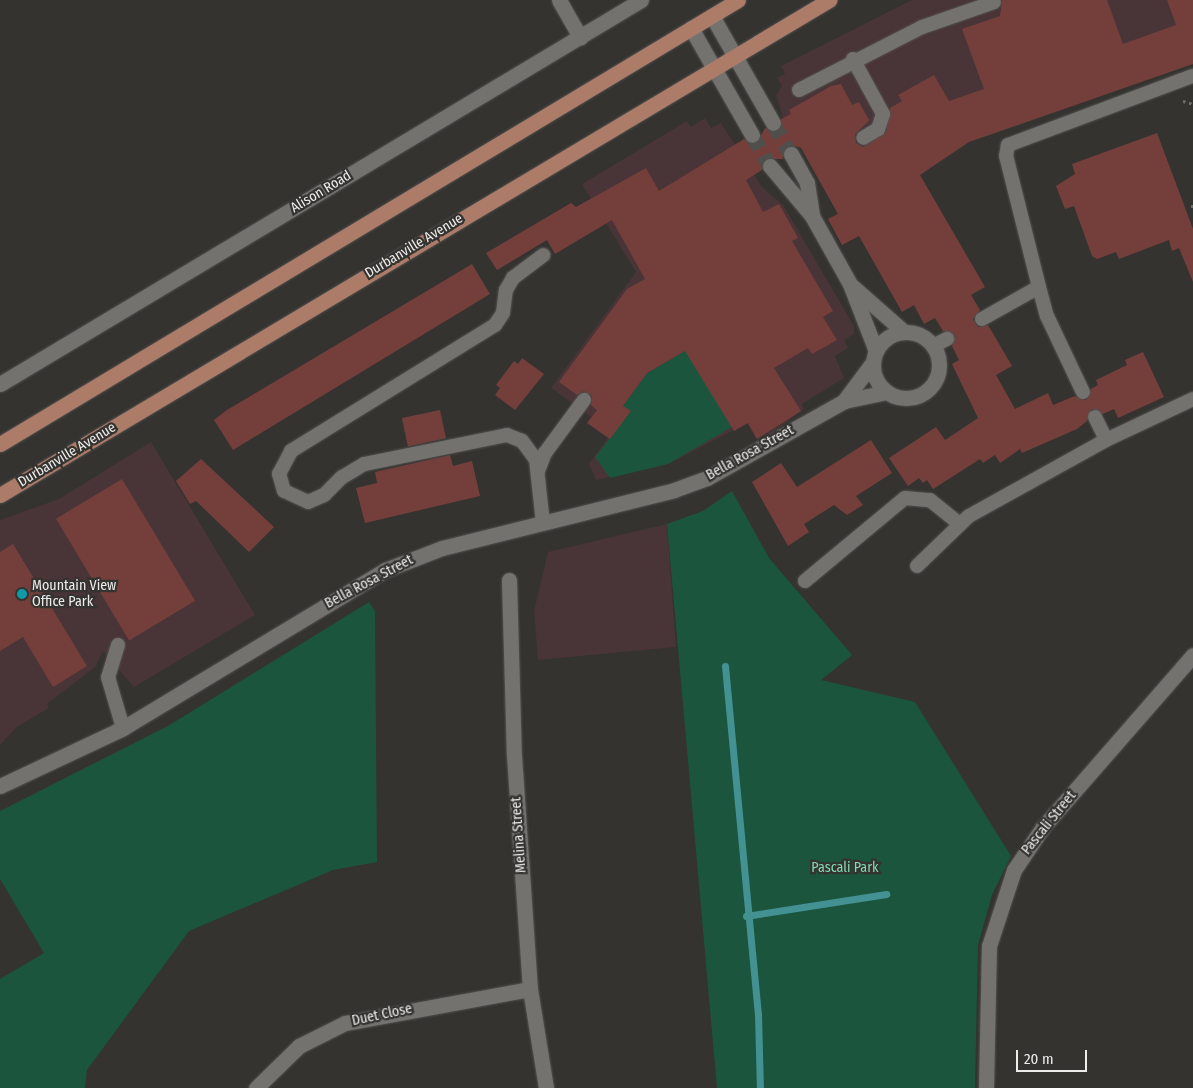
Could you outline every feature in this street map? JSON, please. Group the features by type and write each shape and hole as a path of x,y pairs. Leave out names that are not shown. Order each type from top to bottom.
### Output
{"main road":[{"path":"0,444 738,0"},
{"name":"Durbanville Avenue","path":"0,495 829,0"}],"street":[{"path":"559,0 580,37"},
{"name":"Alison Road","path":"0,384 641,0"},
{"path":"712,16 773,123"},
{"path":"692,28 752,135"},
{"path":"791,154 806,170 812,216"},
{"path":"770,166 812,216 850,284 875,356 878,384 887,392 908,398 929,389 939,369 933,346 926,338 904,332 850,284"},
{"path":"875,356 892,335 904,332"},
{"name":"Bella Rosa Street","path":"844,401 875,356"},
{"name":"Bella Rosa Street","path":"0,786 123,728 385,570 442,548 543,523 707,478 844,401 887,392"},
{"name":"Melina Street","path":"509,580 514,755 530,989 546,1088"},
{"name":"Pascali Street","path":"986,1088 989,946 1014,870 1043,827 1193,655"},
{"name":"Duet Close","path":"256,1088 299,1046 344,1023 530,989"}],"lane":[{"path":"799,90 853,59 922,27 994,2"},
{"path":"853,59 883,114 878,129 862,138"},
{"path":"1083,392 1047,316 1006,156 1008,145 1193,76"},
{"path":"543,255 513,278 506,290 504,313 495,325 291,451 278,474 284,491 308,502 324,495 342,477 364,464 500,435 526,446 538,472 543,523"},
{"path":"982,320 1039,287"},
{"path":"933,346 947,339"},
{"path":"917,566 958,523 1106,440 1193,399"},
{"path":"538,472 545,453 584,400"},
{"path":"1095,417 1106,440"},
{"path":"805,581 906,498 930,500 958,523"},
{"path":"118,645 108,677 123,728"}],"shaded area":[{"path":"912,0 1193,0 1193,22 949,101 898,95 902,101 887,110 898,130 859,235 842,245 828,219 842,211 783,118 776,95 782,86 777,78 785,74 781,66"},
{"path":"705,118 711,128 721,123 762,187 783,205 854,326 854,334 844,340 848,348 835,356 844,378 802,404 804,409 772,433 756,438 747,423 668,464 596,480 589,464 608,438 587,423 591,417 551,388 636,272 582,184 687,121 691,127"},
{"path":"151,442 255,615 134,687 103,651 95,667 47,704 49,708 18,726 0,745 0,520 59,499"},
{"path":"667,524 676,647 538,660 534,611 548,552"}],"green space":[{"path":"687,350 732,427 668,464 610,478 595,457 631,411 623,406 647,373"},
{"name":"Pascali Park","path":"732,491 769,558 852,655 821,680 915,702 1011,856 992,895 978,945 975,1088 717,1088 667,524 703,511"},
{"path":"369,602 375,611 377,862 333,870 189,931 87,1070 85,1088 0,1088 0,979 44,953 0,879 0,811 168,726"}],"building":[{"path":"1002,0 1107,0 1123,44 1176,25 1167,0 1193,0 1193,64 969,142 920,175 985,287 971,295 980,310 973,319 978,327 988,325 1012,366 996,375 1015,409 1048,393 1053,405 1075,396 1086,400 1091,389 1098,385 1096,380 1127,365 1125,360 1143,352 1164,397 1118,418 1114,409 1103,414 1092,409 1087,421 1077,429 1022,453 1020,449 1000,463 995,455 983,463 980,459 933,489 927,480 923,483 919,478 908,486 889,458 936,427 945,440 978,418 952,364 959,360 952,346 955,336 943,331 935,318 924,324 914,305 902,312 859,236 842,245 828,219 838,214 801,148 791,145 783,150 783,159 764,159 762,170 746,180 763,212 779,204 798,238 792,241 833,311 823,317 837,340 812,354 808,348 774,368 801,411 757,439 748,423 734,431 685,351 647,373 623,406 631,411 610,439 587,423 597,410 591,405 592,396 584,391 577,395 559,382 627,289 645,279 612,220 555,254 547,240 497,270 486,253 571,203 576,207 646,168 659,191 744,139 757,143 765,128 778,131 781,119 791,114 789,110 831,86 841,84 852,105 859,102 869,120 873,117 855,134 856,143 863,147 886,132 890,108 902,101 898,95 934,75 949,101 984,89 962,29 1000,16"},
{"path":"1157,133 1193,229 1193,282 1179,248 1172,251 1169,240 1119,259 1116,252 1097,259 1092,256 1074,206 1065,209 1056,186 1075,174 1072,164"},
{"path":"472,264 490,294 233,450 214,420 227,410"},
{"path":"522,358 544,374 515,410 495,395 500,388 496,385 514,361 518,364"},
{"path":"440,410 446,438 408,446 402,418"},
{"path":"871,440 892,473 856,496 863,505 847,515 834,505 804,524 809,532 788,546 752,482 781,463 797,487"},
{"path":"450,455 453,466 472,461 480,496 365,523 356,488 377,483 375,472"},
{"path":"201,459 274,527 249,552 196,501 190,504 176,481"},
{"path":"122,479 195,601 129,640 56,519"},
{"name":"Mountain View Office Park","path":"13,544 87,666 53,687 23,637 0,651 0,552"}],"waterway":[{"path":"725,666 758,1014 760,1088"},
{"path":"746,916 886,894"}],"tunnel":[{"path":"773,123 791,154"},
{"path":"752,135 770,166"}],"place":[{"name":"Mountain View Office Park","path":"22,594"}]}
